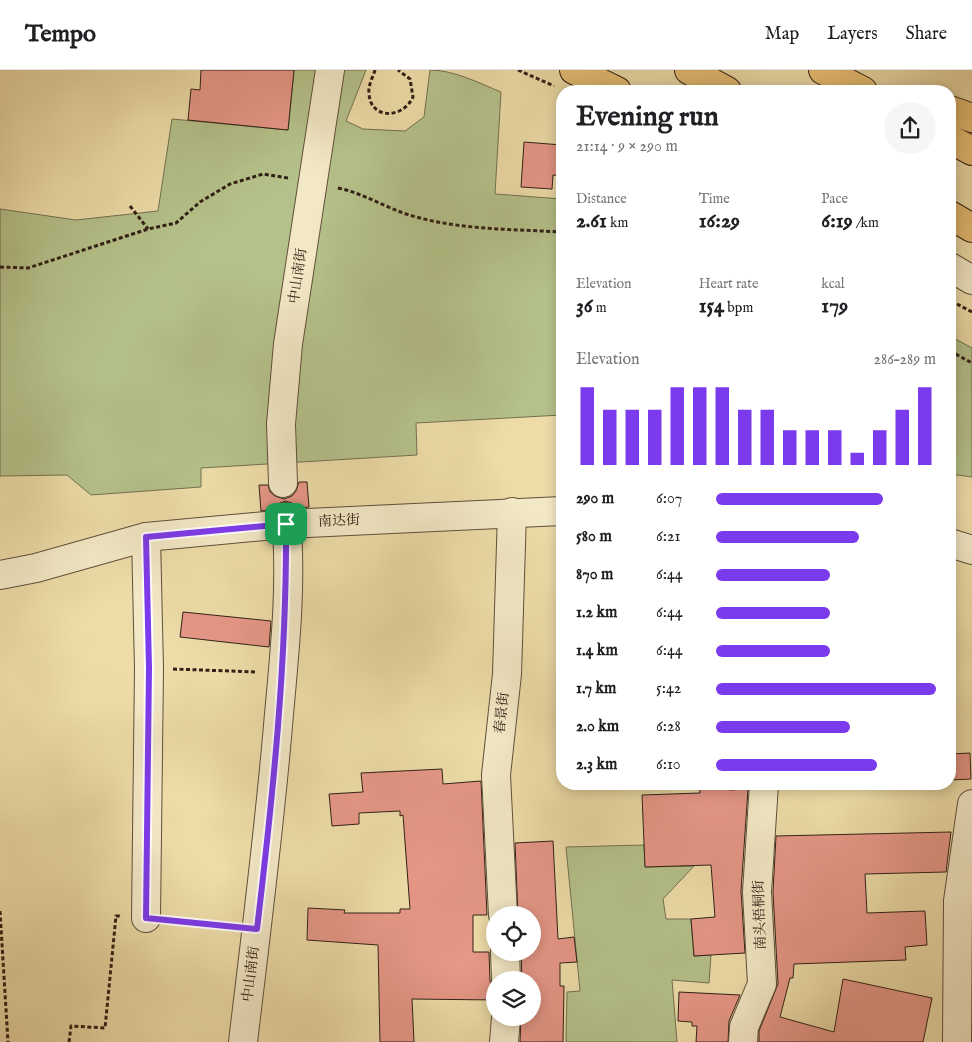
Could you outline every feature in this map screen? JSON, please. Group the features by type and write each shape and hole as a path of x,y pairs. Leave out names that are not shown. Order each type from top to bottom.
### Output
{"main road":[{"path":"689,70 716,85"},
{"path":"823,70 855,85"},
{"path":"565,79 591,85"},
{"path":"956,112 972,118"},
{"path":"956,142 972,151"},
{"path":"956,219 972,228"}],"street":[{"name":"中山南街","path":"283,484 281,424 288,344 330,70"},
{"path":"956,271 972,280"},
{"name":"南达街","path":"0,575 36,568 146,537 286,521 556,511"},
{"name":"春景街","path":"503,906 496,775 507,674 512,512"},
{"name":"中山南街","path":"243,1042 271,812 283,672 287,598 286,521"},
{"path":"146,537 149,668 146,918"},
{"path":"956,545 972,550"},
{"name":"南头梧桐街","path":"743,1042 744,1027 762,984 757,892 764,790"},
{"path":"957,1042 958,901 972,804"},
{"path":"504,1042 505,1026"}],"path":[{"path":"375,70 370,85 370,100 380,111 393,114 404,110 413,97 410,79 398,70"},
{"path":"518,70 565,79"},
{"path":"0,267 28,268 148,229 176,223 200,202 230,184 263,174 356,192 406,214 457,226 556,232"},
{"path":"130,206 148,229"},
{"path":"956,303 972,312"},
{"path":"956,354 972,363"},
{"path":"149,668 283,672"},
{"path":"0,911 8,1042"},
{"path":"69,1042 71,1026 105,1028 116,916 257,929"}],"green space":[{"path":"294,70 366,70 346,121 363,129 405,131 424,117 430,70 448,72 501,92 495,194 556,199 556,415 416,423 417,455 201,468 201,487 91,495 67,475 0,476 0,209 76,220 158,211 172,119 288,130"},
{"path":"956,339 972,348 972,477 956,475"},
{"path":"644,845 645,867 694,866 663,899 666,919 691,919 694,956 711,955 709,983 672,980 677,1042 566,1042 567,992 580,991 566,847"}],"building":[{"path":"201,70 294,70 288,130 188,120 191,89 200,90"},
{"path":"524,142 556,145 556,175 553,175 552,189 521,187"},
{"path":"299,482 307,482 309,507 298,508 292,503 285,501 278,504 272,510 261,511 259,485 268,485 270,492 284,499 292,496"},
{"path":"183,612 271,621 269,647 180,637"},
{"path":"970,753 971,779 956,780 956,754"},
{"path":"442,769 443,784 481,781 487,906 486,915 473,915 473,952 486,952 486,961 489,961 490,971 486,971 486,1000 412,999 414,1042 380,1042 378,945 307,940 308,908 345,910 344,913 400,913 400,909 410,909 403,815 400,816 400,811 359,813 359,824 332,826 329,794 363,792 361,773"},
{"path":"700,790 748,790 741,891 745,953 694,956 691,919 715,917 711,865 645,867 642,795 700,793"},
{"path":"951,832 946,872 865,874 867,913 925,911 927,945 905,947 906,960 794,964 793,978 790,978 780,1017 834,1032 843,979 932,998 923,1042 759,1042 759,1031 778,984 773,892 776,836"},
{"path":"553,841 558,939 574,937 577,962 560,963 560,986 564,986 563,1042 520,1042 521,1026 541,1026 541,971 522,971 521,961 541,961 541,906 518,906 515,843"},
{"path":"679,992 740,995 729,1021 728,1042 696,1042 697,1026 692,1026 692,1022 678,1021"}],"route":[{"path":"286,524 287,598 283,672 271,812 257,929 146,918 149,668 146,537 286,524"}]}
